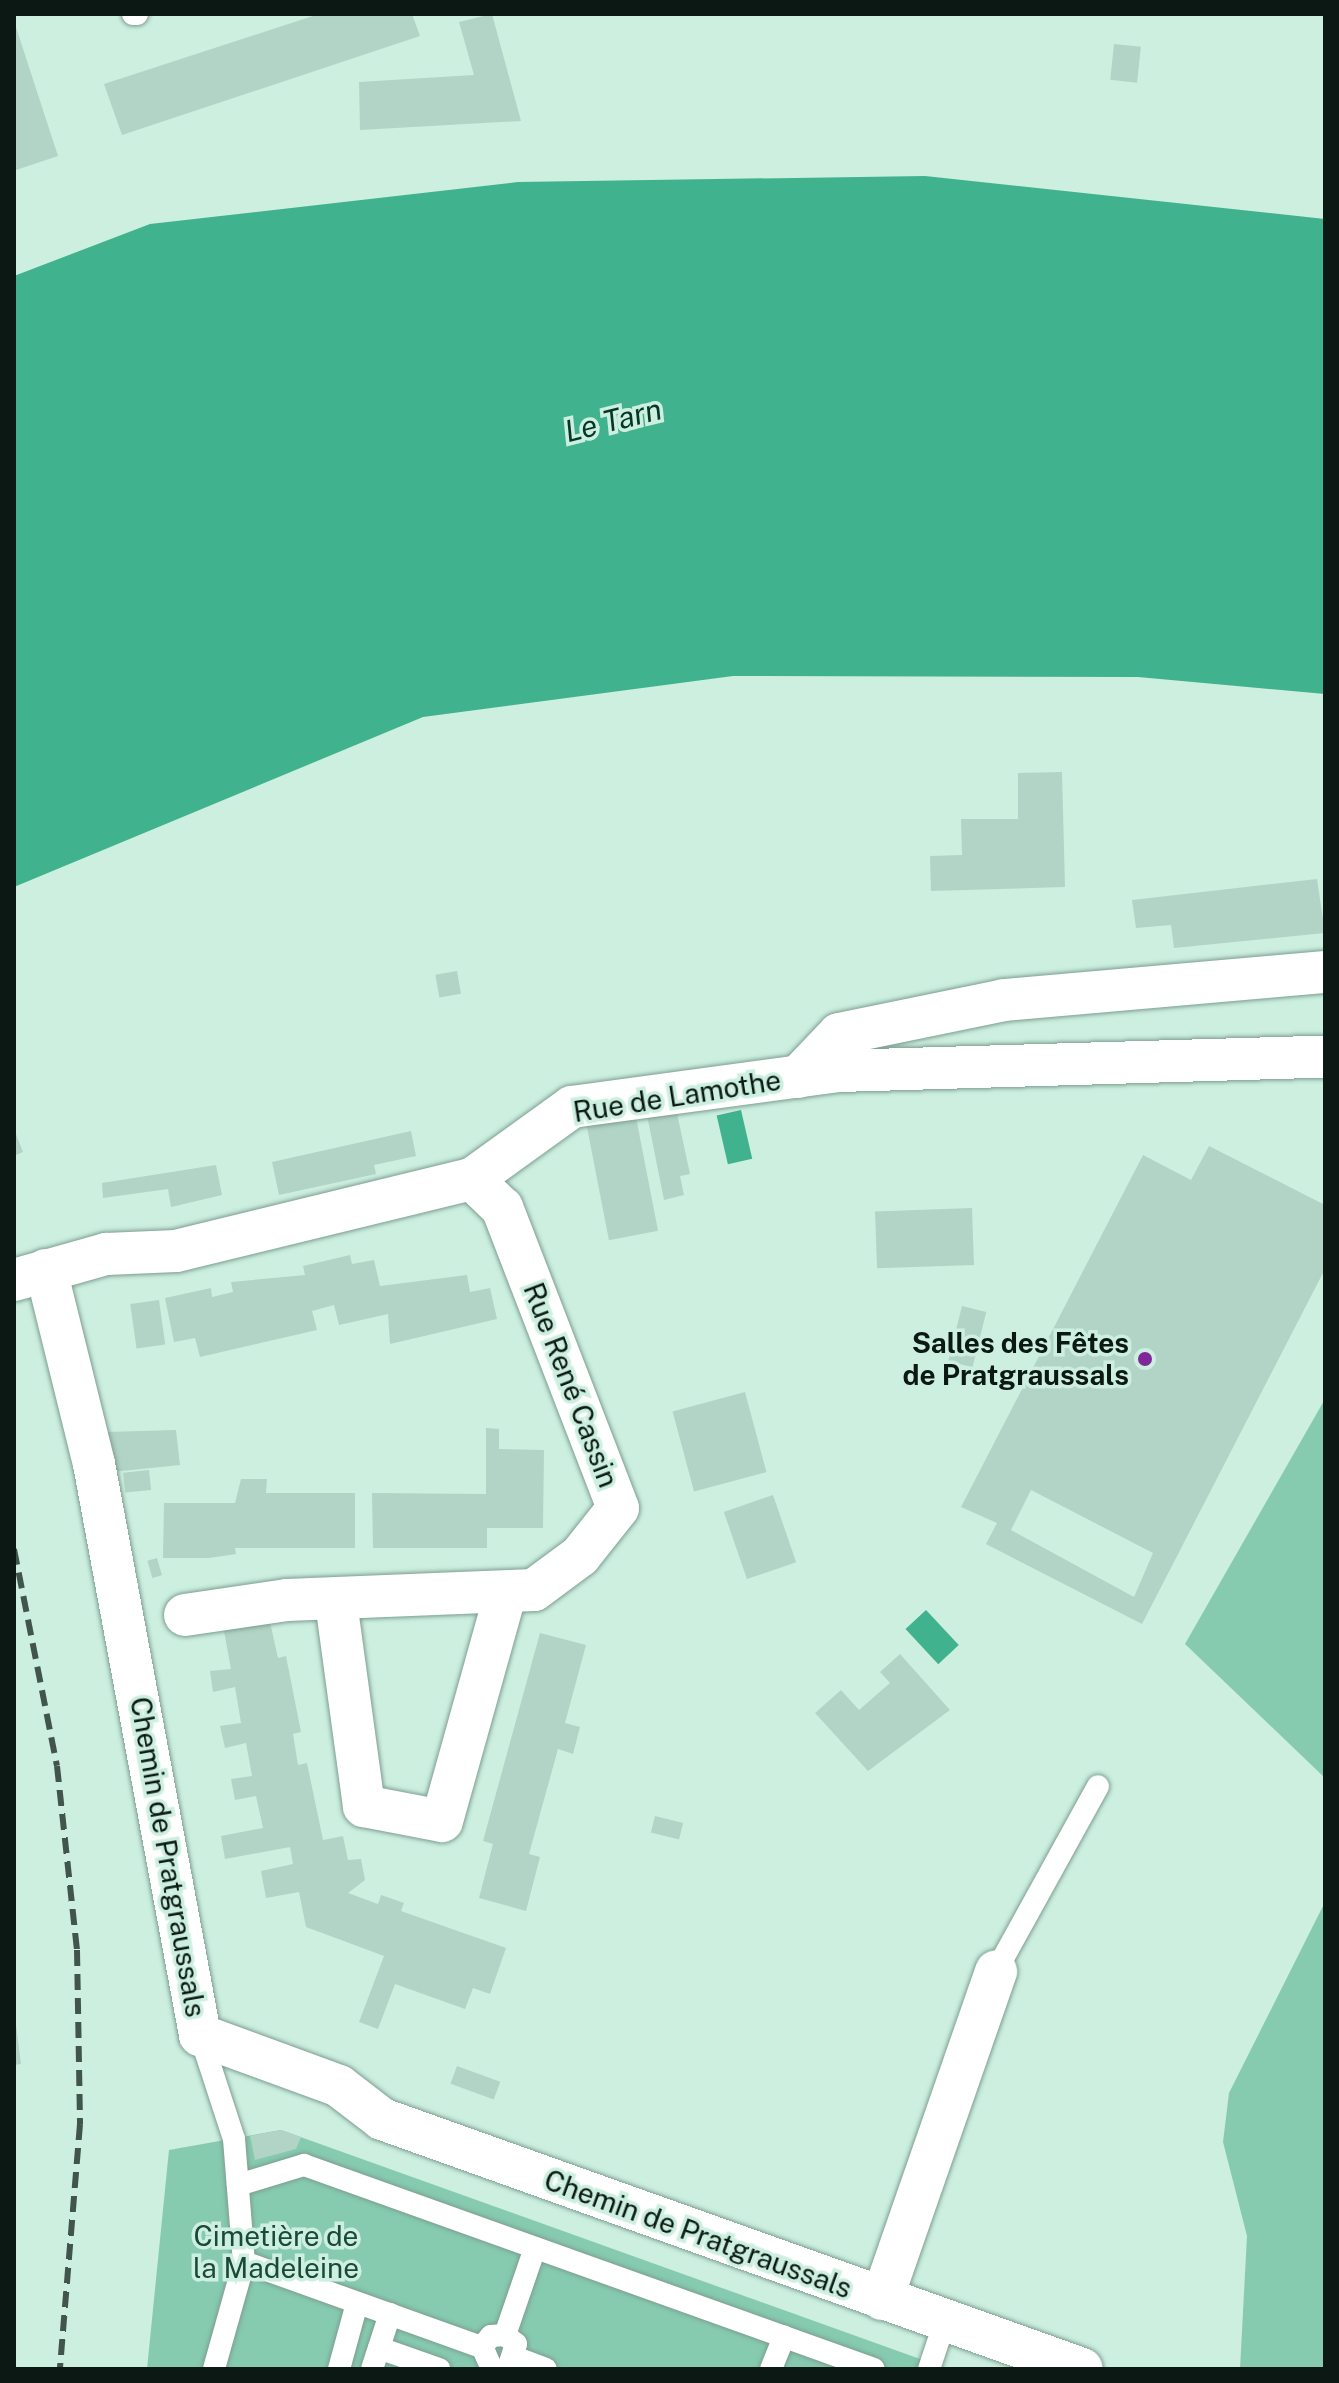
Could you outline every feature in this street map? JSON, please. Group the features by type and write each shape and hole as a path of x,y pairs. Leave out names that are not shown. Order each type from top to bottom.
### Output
{"street":[{"path":"798,1077 839,1034 1004,1000 1325,972"},
{"name":"Rue de Lamothe","path":"30,1275 106,1254 176,1251 472,1179 572,1107 798,1077 1325,1057"},
{"name":"Rue René Cassin","path":"185,1615 287,1600 336,1602 505,1595 534,1590 580,1556 618,1508 502,1208 472,1179"},
{"name":"Chemin de Pratgraussals","path":"30,1275 94,1464 200,2035 339,2086 382,2119 1082,2369"},
{"path":"336,1602 364,1806 442,1821 505,1595"},
{"path":"882,2299 996,1971"}],"lane":[{"path":"996,1971 1098,1786"},
{"path":"200,2035 234,2139 244,2262 214,2369"},
{"path":"238,2185 304,2165 784,2337 832,2362 873,2369"},
{"path":"535,2248 505,2335 512,2364 546,2369"},
{"path":"244,2262 482,2347 492,2369"},
{"path":"339,2369 357,2303"},
{"path":"390,2314 376,2359 439,2369"},
{"path":"929,2369 945,2321"},
{"path":"482,2347 491,2336 505,2335"},
{"path":"771,2369 784,2337"}],"green space":[{"path":"1325,1399 1325,1778 1185,1644"},
{"path":"1325,1902 1325,2369 1240,2369 1247,2236 1223,2142 1229,2093"},
{"name":"Cimetière de la Madeleine","path":"281,2130 948,2369 147,2369 169,2150"}],"water":[{"name":"Le Tarn","path":"925,176 1325,219 1325,694 1138,677 733,676 423,717 14,887 14,276 150,224 518,182"},
{"path":"741,1110 752,1159 728,1164 717,1116"},
{"path":"926,1610 959,1645 938,1664 906,1629"}],"building":[{"path":"319,14 412,14 420,36 122,135 104,84"},
{"path":"492,14 521,121 360,130 359,82 474,75 459,22"},
{"path":"14,21 58,156 16,170 14,179"},
{"path":"1114,44 1141,47 1137,83 1110,80"},
{"path":"1062,772 1065,887 931,891 930,856 962,855 961,819 1018,819 1018,773"},
{"path":"1317,879 1325,933 1174,948 1171,925 1136,928 1132,900"},
{"path":"457,971 461,994 439,997 435,975"},
{"path":"675,1104 690,1174 680,1176 684,1195 664,1200 646,1110"},
{"path":"634,1107 658,1231 609,1240 585,1117"},
{"path":"14,1129 23,1152 14,1156"},
{"path":"411,1131 416,1156 374,1165 376,1174 279,1195 272,1162"},
{"name":"Salles des Fêtes de Pratgraussals","path":"1209,1146 1325,1205 1325,1269 1142,1624 986,1544 997,1523 961,1507 1143,1155 1191,1180","holes":["1031,1490 1153,1553 1134,1597 1011,1530"]},
{"path":"216,1165 222,1195 171,1207 168,1189 103,1198 102,1183"},
{"path":"972,1208 974,1265 877,1268 875,1211"},
{"path":"350,1255 352,1264 374,1260 380,1286 467,1275 470,1292 490,1288 497,1319 390,1344 388,1314 339,1325 334,1305 312,1311 317,1330 200,1357 195,1338 174,1342 165,1298 211,1288 212,1297 233,1292 231,1282 305,1275 303,1266"},
{"path":"159,1300 165,1345 137,1349 130,1304"},
{"path":"962,1306 986,1312 972,1367 948,1361"},
{"path":"745,1392 766,1472 694,1492 673,1411"},
{"path":"486,1428 499,1429 499,1449 544,1450 543,1528 487,1528 487,1548 373,1548 372,1493 486,1494"},
{"path":"176,1430 180,1465 112,1472 105,1432"},
{"path":"149,1470 151,1490 125,1493 123,1473"},
{"path":"241,1479 267,1479 266,1493 355,1493 355,1548 235,1548 236,1554 209,1558 163,1558 164,1503 235,1503"},
{"path":"773,1495 796,1562 747,1579 724,1512"},
{"path":"157,1558 162,1575 152,1578 147,1561"},
{"path":"270,1622 278,1658 286,1656 301,1732 293,1734 298,1765 307,1763 323,1840 343,1836 348,1860 361,1859 365,1880 348,1893 378,1904 381,1895 404,1903 401,1911 506,1948 490,1994 473,1988 465,2009 395,1984 378,2029 359,2022 384,1956 306,1927 299,1892 266,1898 261,1871 293,1864 290,1847 225,1859 221,1836 263,1828 256,1796 235,1800 231,1779 252,1776 246,1743 225,1748 220,1726 241,1723 235,1687 213,1692 210,1671 231,1669 224,1631"},
{"path":"540,1633 586,1645 565,1723 580,1727 573,1754 558,1749 529,1854 540,1857 526,1911 479,1898 493,1844 483,1841"},
{"path":"900,1654 950,1710 868,1771 815,1713 841,1690 859,1710 890,1683 880,1672"},
{"path":"655,1816 683,1823 679,1840 651,1832"},
{"path":"14,2009 21,2064 14,2065"},
{"path":"457,2066 500,2082 494,2100 451,2084"},
{"path":"281,2130 301,2137 296,2149 255,2160 250,2136"}],"railway":[{"path":"14,1549 57,1766 77,1950 80,2124 60,2369"}],"place":[{"name":"Salles des Fêtes de Pratgraussals","path":"1145,1359"}]}
